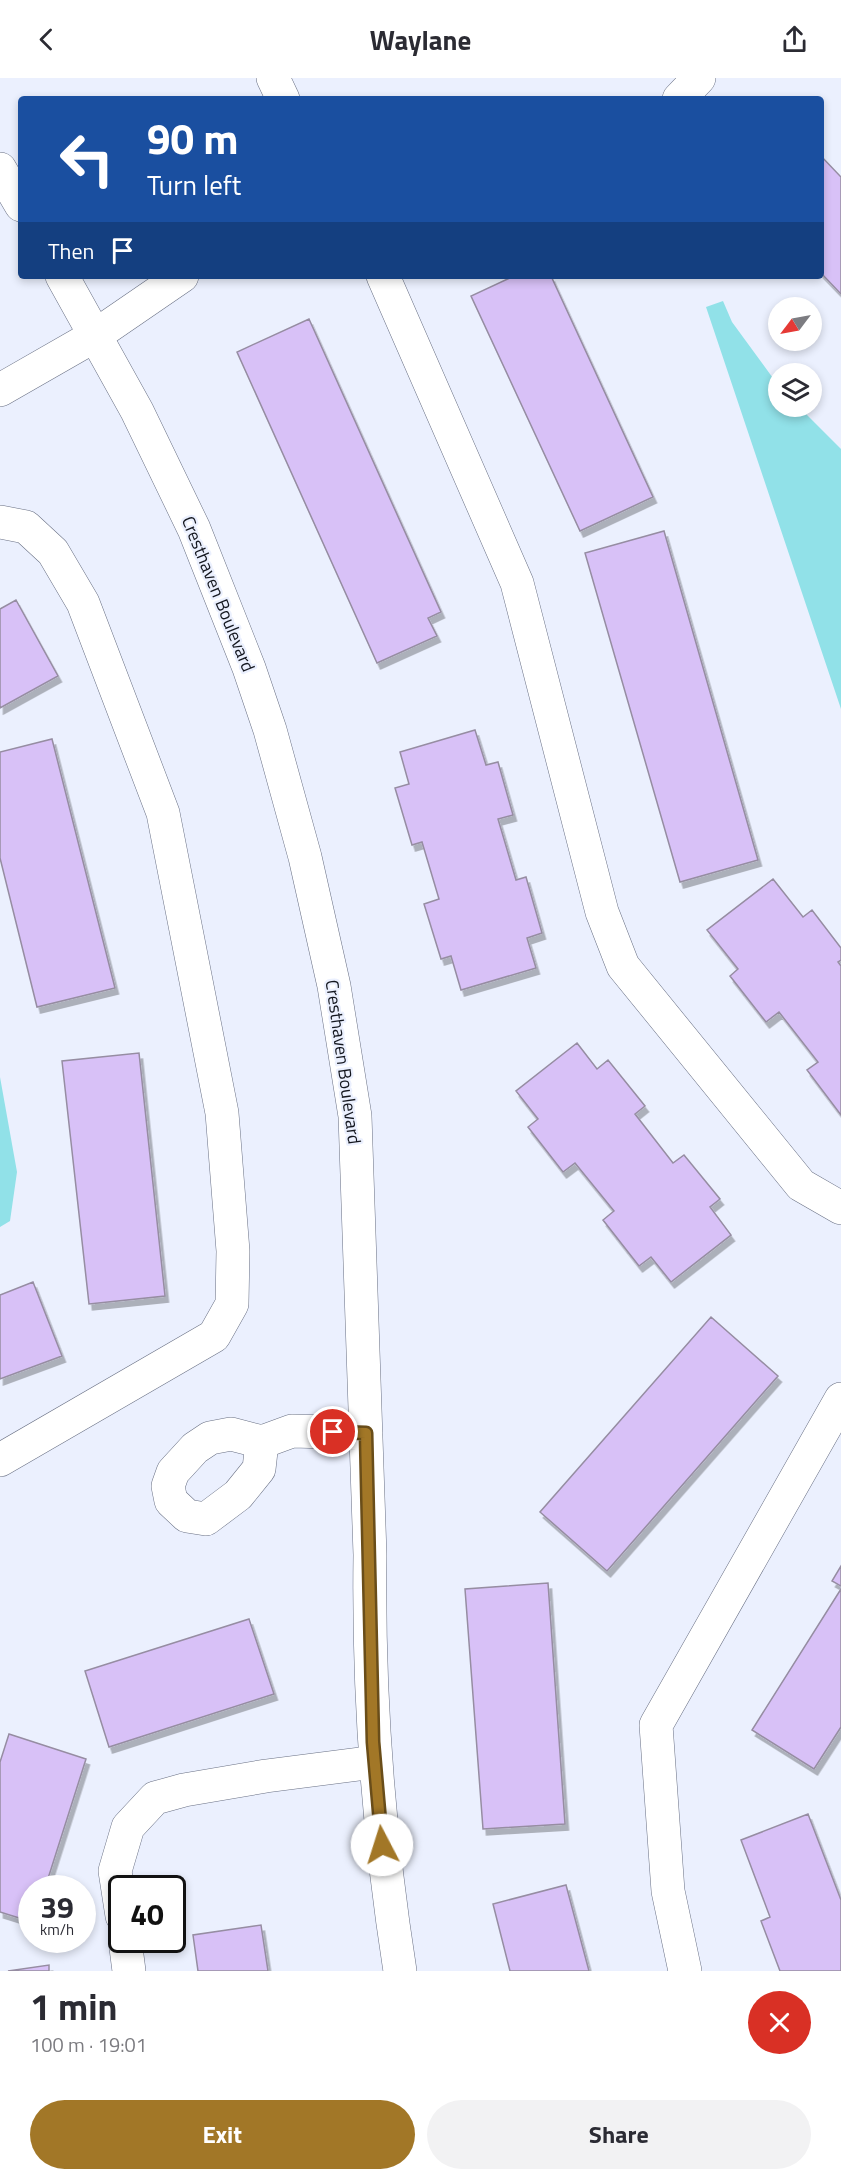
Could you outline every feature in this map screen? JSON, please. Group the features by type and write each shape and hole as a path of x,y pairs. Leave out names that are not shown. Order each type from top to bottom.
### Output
{"street":[{"path":"273,78 282,96"},
{"path":"682,96 699,78"},
{"path":"0,169 18,200"},
{"name":"Cresthaven Boulevard","path":"64,279 137,411 194,529 245,657 270,730 305,857 334,986 355,1116 370,1555 369,1640 375,1762 384,1866 400,1971"},
{"path":"0,390 96,334 178,279"},
{"path":"384,279 517,584 602,912 623,966 801,1185 841,1208"},
{"path":"0,522 26,527 54,552 83,603 162,813 222,1113 233,1251 232,1304 214,1336 0,1460"},
{"path":"685,1971 668,1890 656,1725 841,1399"},
{"path":"262,1442 292,1431 366,1433"},
{"path":"116,1875 128,1827 155,1798 184,1790 266,1776 375,1762"},
{"path":"127,1953 129,1971"}],"water":[{"path":"723,301 732,322 768,371 768,417 809,417 841,449 841,709 706,307"},
{"path":"0,1077 17,1172 10,1221 0,1227"}],"building":[{"path":"824,159 841,177 841,294 824,276"},
{"path":"508,279 552,279 653,497 580,531 471,296"},
{"path":"309,319 441,612 428,618 437,636 377,663 237,352"},
{"path":"664,531 758,860 680,882 585,553"},
{"path":"16,600 58,676 0,708 0,609"},
{"path":"475,730 486,765 498,762 513,815 498,819 516,880 526,877 542,933 527,938 536,968 461,990 451,956 441,959 424,904 439,899 422,842 412,845 395,788 409,784 400,752"},
{"path":"52,739 115,988 37,1007 0,858 0,752"},
{"path":"773,879 803,917 812,910 841,948 841,960 838,962 841,966 841,1115 807,1070 818,1062 779,1012 766,1022 730,976 738,969 707,930"},
{"path":"577,1043 597,1069 608,1060 645,1106 635,1114 673,1163 684,1155 720,1199 710,1207 731,1235 671,1282 651,1257 639,1266 603,1220 614,1211 575,1163 563,1172 528,1127 538,1119 516,1091"},
{"path":"139,1053 165,1296 89,1304 62,1061"},
{"path":"33,1282 62,1356 0,1379 0,1295"},
{"path":"711,1317 778,1376 607,1571 540,1512"},
{"path":"841,1566 841,1586 832,1581"},
{"path":"548,1583 565,1824 483,1829 465,1589"},
{"path":"841,1589 841,1727 814,1769 752,1730"},
{"path":"249,1619 274,1694 109,1747 85,1671"},
{"path":"9,1734 86,1759 49,1875 18,1875 18,1918 0,1912 0,1762"},
{"path":"808,1814 841,1900 841,1971 780,1971 761,1921 770,1917 741,1840"},
{"path":"566,1885 589,1971 510,1971 493,1904"},
{"path":"261,1925 268,1971 198,1971 193,1935"},
{"path":"49,1965 49,1971 8,1971"}],"route":[{"path":"333,1432 366,1433 373,1742 382,1845"}]}
